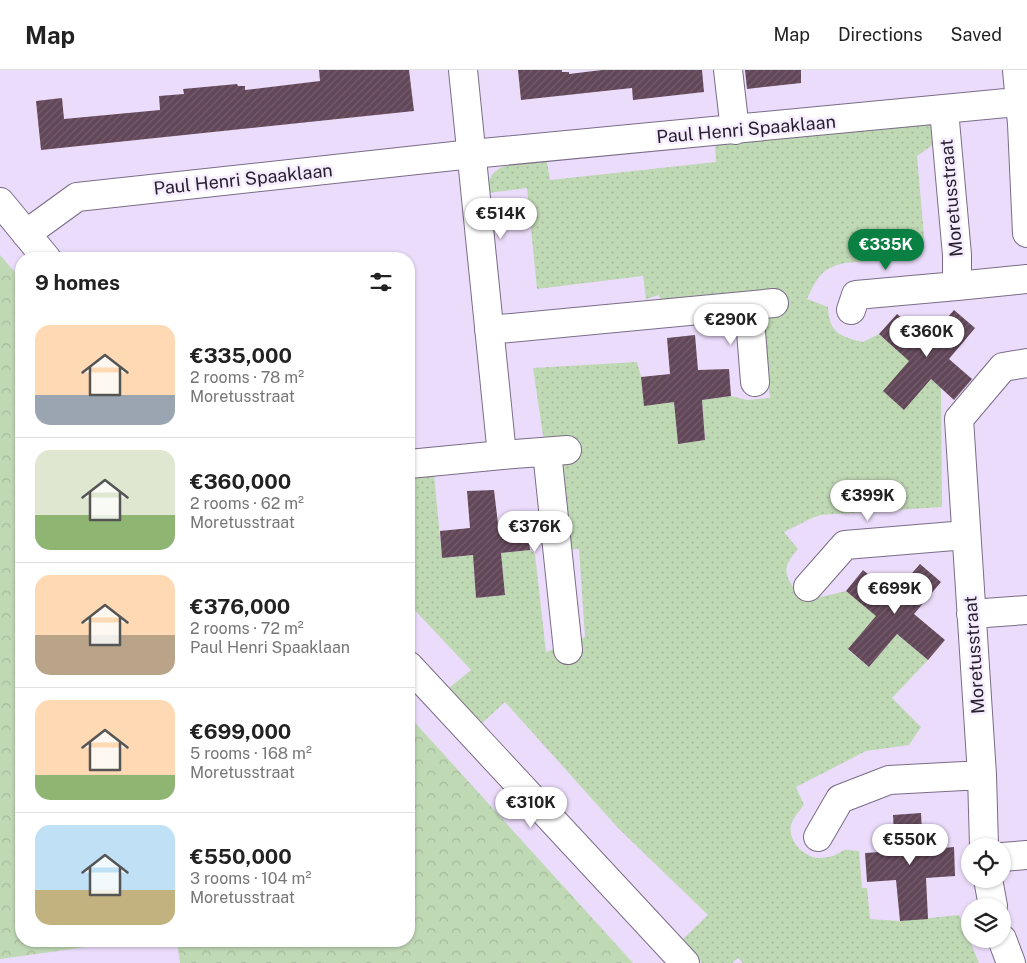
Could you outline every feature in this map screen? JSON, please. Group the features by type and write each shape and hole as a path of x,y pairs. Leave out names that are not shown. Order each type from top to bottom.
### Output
{"street":[{"path":"463,70 502,455"},
{"path":"728,70 735,130"},
{"path":"1017,70 1023,102 1027,232"},
{"name":"Paul Henri Spaaklaan","path":"26,234 77,197 472,154 1023,102"},
{"name":"Moretusstraat","path":"944,110 957,255 957,286"},
{"path":"0,202 41,252"},
{"path":"851,310 856,295 1027,279"},
{"path":"489,330 761,304 755,382"},
{"name":"Moretusstraat","path":"984,838 982,775 959,419 1003,367 1027,363"},
{"path":"415,463 557,451 568,650"},
{"path":"808,587 845,545 966,535"},
{"path":"971,614 1027,610"},
{"path":"415,672 685,963"},
{"path":"818,837 840,799 889,780 982,775"},
{"path":"1011,856 1027,855"},
{"path":"1005,948 1011,963"}],"green space":[{"path":"925,119 932,124 934,144 917,156 924,236 921,256 837,265 821,275 807,299 828,307 831,323 843,336 863,342 879,334 941,388 942,507 821,515 784,532 798,549 789,562 787,573 788,578 800,596 812,599 846,591 879,618 873,620 848,650 869,667 897,634 928,660 892,698 921,727 909,745 866,751 796,787 804,805 793,820 791,831 794,842 798,847 812,857 828,857 843,850 859,851 862,888 867,888 870,919 900,921 959,915 961,920 961,948 973,948 979,963 743,963 738,958 732,963 702,963 682,940 708,915 619,829 505,702 481,724 449,688 471,670 415,610 415,476 434,474 442,558 473,555 476,598 505,595 501,553 530,550 535,554 546,652 585,637 579,549 567,550 560,470 568,459 579,454 580,440 544,442 533,368 637,362 641,377 644,405 674,402 678,443 705,440 702,400 731,396 747,400 770,398 762,339 764,323 772,311 661,302 659,295 646,299 643,276 537,289 527,188 488,193 489,182 493,174 507,166 527,163 547,162 550,180 716,162 715,143"},
{"path":"0,255 15,272 15,947 87,947 0,959"},
{"path":"415,723 633,963 180,963 178,947 415,947"}],"building":[{"path":"319,70 409,70 414,111 41,150 36,101 62,98 64,119 160,110 159,96 184,94 183,89 237,84 238,86 245,86 245,90 320,81"},
{"path":"518,70 562,70 562,72 569,72 569,74 602,70 702,70 704,92 633,100 632,88 521,100"},
{"path":"745,70 801,70 801,83 747,89"},
{"path":"954,310 975,328 949,359 972,379 954,400 931,379 904,410 883,391 909,361 879,334 897,314 928,340"},
{"path":"695,335 698,370 729,369 731,396 702,400 705,440 678,444 674,402 644,406 641,377 670,374 667,338"},
{"path":"494,490 498,524 527,523 530,550 501,553 505,595 476,598 473,555 442,558 440,531 470,528 467,491"},
{"path":"920,564 941,582 914,614 945,640 928,660 897,634 869,667 848,649 876,616 846,591 863,570 893,595"},
{"path":"921,813 923,850 954,847 955,876 926,878 928,919 900,921 896,880 867,882 865,853 895,851 893,815"}]}
